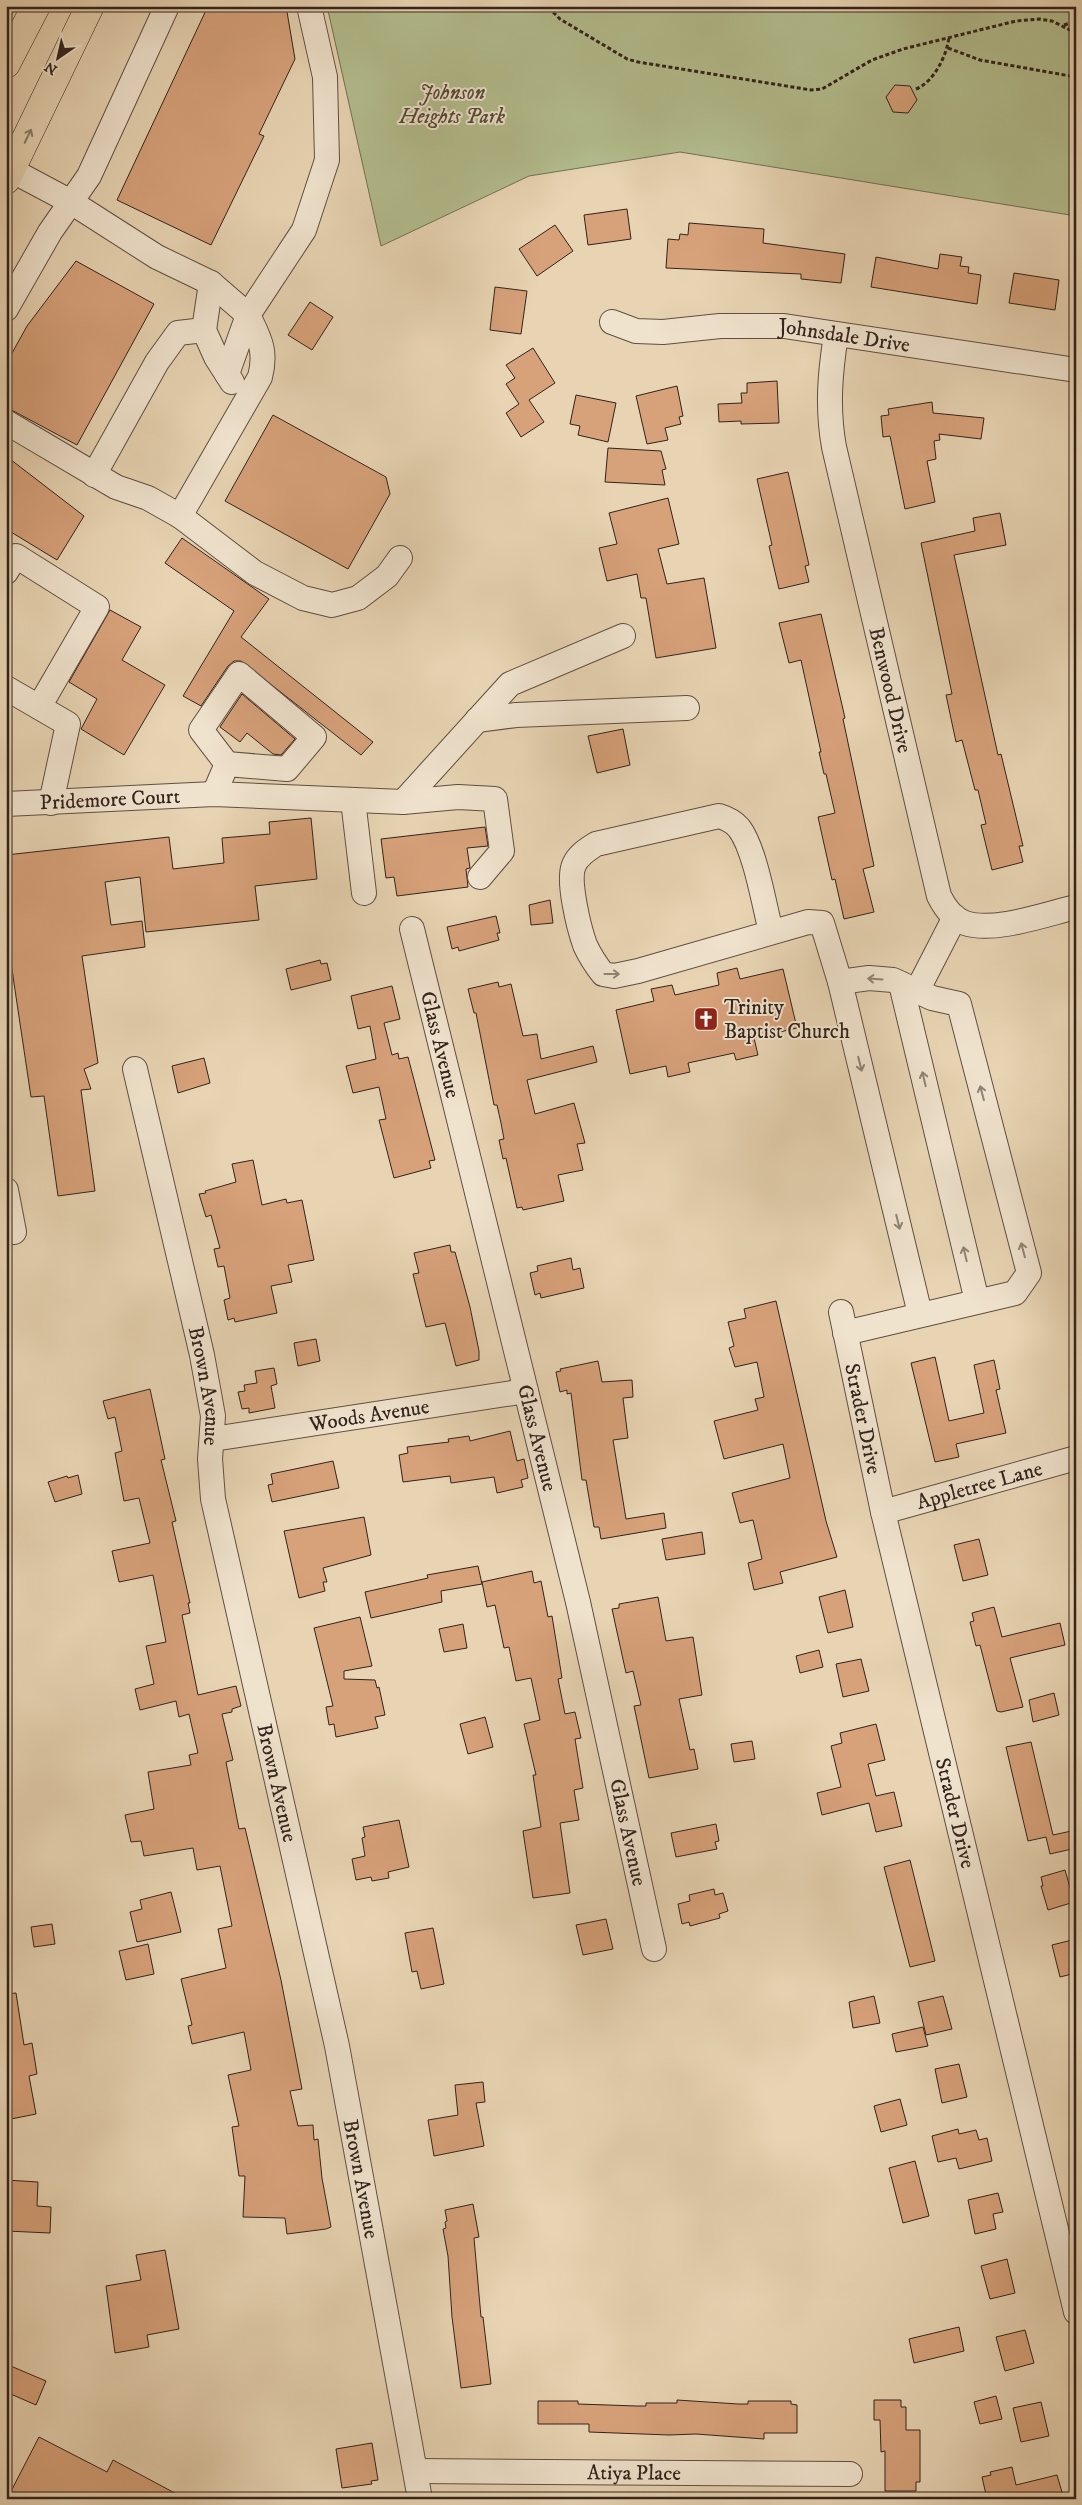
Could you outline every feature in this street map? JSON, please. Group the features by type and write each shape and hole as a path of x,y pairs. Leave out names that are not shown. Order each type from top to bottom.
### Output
{"highway":[{"path":"6,64 36,6"},
{"path":"9,175 90,6"}],"street":[{"path":"6,309 71,202 89,176 167,6"},
{"path":"227,374 248,315 304,230 327,160 324,77 308,6"},
{"path":"9,175 71,202 157,257 211,283 248,315 262,346 265,360 260,376 180,516"},
{"path":"211,283 204,330 216,358 246,403"},
{"name":"Johnsdale Drive","path":"612,322 636,330 664,332 746,324 784,326 1076,370"},
{"path":"94,475 157,362 178,333 204,330"},
{"name":"Benwood Drive","path":"836,335 829,396 834,447 939,896 945,909 955,917"},
{"path":"6,422 116,487 148,498 180,516 255,573 303,598 332,605 358,598 387,576 400,558"},
{"path":"6,572 16,556 97,607 39,707"},
{"path":"403,802 510,684 622,636"},
{"path":"239,674 314,737 287,769 227,764 201,730 239,674"},
{"path":"6,688 68,724 51,803"},
{"path":"477,720 516,715 687,708"},
{"path":"214,794 227,764"},
{"name":"Pridemore Court","path":"6,804 214,794 403,802 458,797 495,799 502,851 480,878"},
{"path":"353,800 364,893"},
{"path":"771,932 748,845 738,827 727,818 719,816 596,844 582,852 574,864 570,877 584,942 593,961 603,974 614,976 808,922 822,923 840,982 920,1314 1014,1293 1029,1273 959,1004 909,988 892,980 869,978 840,982"},
{"path":"977,1301 909,988 955,917 965,923 995,926 1076,907"},
{"name":"Glass Avenue","path":"412,929 578,1602 654,1949"},
{"name":"Brown Avenue","path":"135,1069 202,1355 213,1416 213,1439 210,1459 213,1499 337,2046 420,2499"},
{"path":"6,1190 14,1232"},
{"name":"Strader Drive","path":"920,1314 843,1322 883,1512 1076,2312"},
{"name":"Woods Avenue","path":"213,1439 526,1392"},
{"name":"Appletree Lane","path":"883,1512 1076,1458"},
{"name":"Atiya Place","path":"416,2472 850,2474"}],"path":[{"path":"551,6 553,12 560,19 627,59 811,90 822,89 872,60 949,37 1024,20 1039,19 1063,26 1076,33"},
{"path":"1063,26 1076,21"},
{"path":"916,89 921,87 938,68 948,48 949,37"},
{"path":"948,48 980,60 1076,77"}],"green space":[{"name":"Johnson Heights Park","path":"327,6 1076,6 1076,216 680,152 529,176 381,246"}],"building":[{"path":"208,6 286,6 295,59 259,134 264,136 211,245 117,200"},
{"path":"895,85 910,86 917,100 908,113 893,112 886,97"},
{"path":"627,209 631,239 588,245 584,215"},
{"path":"689,223 764,229 763,243 845,254 841,283 801,279 801,274 666,268 668,239 679,240 680,234 688,235"},
{"path":"555,225 573,251 537,276 519,249"},
{"path":"940,254 962,257 960,266 969,267 968,273 981,275 977,304 871,287 876,257 938,269"},
{"path":"76,261 154,304 77,445 6,407 6,364 27,326"},
{"path":"1014,273 1059,280 1055,310 1009,303"},
{"path":"495,287 527,291 521,334 490,330"},
{"path":"310,302 333,317 312,350 288,335"},
{"path":"533,348 555,383 529,400 544,422 521,437 506,413 519,404 506,384 515,378 506,365"},
{"path":"777,381 779,423 741,424 741,421 719,422 718,404 742,403 741,393 747,393 747,383"},
{"path":"677,386 683,416 679,417 681,424 665,428 668,440 647,444 636,396"},
{"path":"576,395 616,403 608,442 578,435 580,426 570,424"},
{"path":"932,402 933,413 984,418 981,439 939,434 940,440 934,441 936,459 927,461 935,502 905,509 890,436 883,437 881,416 889,415 888,409"},
{"path":"273,415 386,477 390,494 348,569 225,501"},
{"path":"608,448 661,451 666,469 662,470 665,485 605,482"},
{"path":"6,456 84,516 57,560 6,529"},
{"path":"788,472 809,565 805,566 809,582 779,589 769,546 772,545 757,479"},
{"path":"668,498 679,544 658,549 667,584 704,578 716,648 656,658 646,598 641,598 637,574 607,581 599,548 617,544 609,513"},
{"path":"1000,513 1006,545 954,555 998,755 1001,754 1023,846 1019,846 1023,862 992,870 981,825 986,824 978,790 975,790 962,740 956,742 946,695 952,694 921,543 975,531 973,518"},
{"path":"182,538 269,599 241,637 373,742 361,755 241,661 234,661 228,666 201,706 183,696 234,611 165,563"},
{"path":"110,610 141,627 122,660 165,685 124,755 81,729 97,699 69,682"},
{"path":"821,614 845,718 843,719 874,866 863,869 874,912 844,919 835,879 832,880 818,817 835,813 819,752 821,752 801,660 789,663 779,623"},
{"path":"242,694 295,739 281,755 273,754 247,733 240,742 220,727"},
{"path":"623,729 630,765 597,773 588,736"},
{"path":"311,818 317,879 255,886 259,920 146,932 140,877 105,882 111,925 142,921 145,947 82,956 98,1063 84,1069 91,1089 81,1090 95,1191 58,1196 44,1096 31,1097 11,963 6,964 6,855 169,837 173,869 224,863 222,838 270,834 269,822"},
{"path":"485,827 488,846 467,848 470,868 466,869 468,887 397,896 394,877 386,878 381,839"},
{"path":"550,900 553,923 531,925 529,905"},
{"path":"496,916 500,933 497,933 499,940 459,951 458,947 452,949 447,927"},
{"path":"320,960 321,964 327,963 331,980 291,990 286,969"},
{"name":"Trinity Baptist Church","path":"737,968 740,979 783,969 797,1028 754,1038 758,1055 736,1060 734,1053 688,1063 690,1072 668,1077 666,1066 630,1074 616,1010 654,1001 651,989 672,985 675,995 719,985 717,973"},
{"path":"498,982 499,987 511,984 523,1036 537,1034 541,1059 593,1046 597,1062 527,1080 535,1114 574,1103 585,1143 577,1144 583,1170 558,1175 564,1201 523,1210 522,1207 517,1208 506,1158 503,1159 499,1140 504,1139 501,1123 497,1105 494,1105 476,1013 474,1013 468,989"},
{"path":"392,986 400,1019 384,1023 392,1055 398,1053 399,1059 408,1057 435,1160 429,1161 431,1168 394,1178 379,1120 386,1119 379,1087 353,1093 346,1066 376,1059 370,1026 358,1029 351,996"},
{"path":"204,1058 210,1083 178,1093 172,1066"},
{"path":"253,1160 262,1205 286,1199 287,1203 302,1200 314,1260 288,1265 292,1282 271,1286 277,1313 235,1322 234,1318 228,1320 224,1300 230,1298 224,1266 218,1267 214,1249 220,1248 211,1215 206,1217 199,1194 236,1182 232,1164"},
{"path":"450,1245 451,1252 455,1252 470,1307 479,1351 479,1360 456,1366 445,1323 426,1327 413,1274 419,1273 414,1253"},
{"path":"571,1258 573,1270 580,1268 584,1288 541,1298 540,1293 535,1295 530,1273 538,1271 537,1266"},
{"path":"776,1301 826,1521 837,1557 780,1572 783,1583 754,1590 748,1563 762,1559 753,1520 740,1523 732,1493 790,1478 783,1444 724,1459 714,1421 758,1410 755,1399 764,1397 757,1362 735,1367 729,1348 734,1346 728,1322 746,1318 744,1309"},
{"path":"316,1339 320,1361 298,1366 294,1343"},
{"path":"935,1357 949,1421 984,1413 974,1365 994,1360 1000,1389 996,1390 1006,1433 956,1444 959,1457 935,1462 911,1363"},
{"path":"598,1361 602,1382 632,1380 633,1397 623,1398 628,1438 613,1440 626,1519 664,1513 666,1528 601,1539 599,1527 594,1527 586,1480 582,1480 571,1393 567,1394 567,1390 560,1392 556,1372 561,1371 560,1369"},
{"path":"274,1368 277,1384 271,1386 275,1408 249,1413 249,1408 242,1409 238,1392 245,1391 244,1385 257,1383 255,1371"},
{"path":"150,1389 165,1459 161,1460 176,1521 172,1522 190,1603 188,1603 190,1613 182,1615 198,1695 236,1686 241,1706 232,1709 232,1712 222,1714 233,1760 226,1762 239,1829 245,1828 281,1980 302,2089 290,2091 298,2126 313,2125 314,2140 318,2139 322,2178 331,2227 326,2229 287,2234 285,2218 243,2217 245,2176 239,2176 232,2127 239,2126 228,2075 251,2070 244,2032 192,2044 188,2026 192,2025 181,1979 226,1968 218,1929 232,1926 220,1866 197,1870 193,1848 144,1856 141,1841 131,1842 125,1815 154,1809 148,1772 191,1765 189,1755 198,1753 189,1714 179,1717 176,1701 140,1710 135,1689 154,1684 146,1646 166,1642 153,1575 119,1582 112,1551 150,1543 139,1498 124,1501 115,1453 122,1451 115,1417 108,1419 103,1401"},
{"path":"510,1431 517,1461 524,1459 528,1478 521,1480 523,1487 497,1493 494,1477 451,1483 450,1476 403,1482 399,1455 408,1453 407,1447 449,1442 448,1439 469,1436 470,1441"},
{"path":"333,1461 339,1488 272,1502 268,1485 273,1484 271,1474"},
{"path":"78,1475 82,1494 55,1502 48,1482 67,1476 68,1478"},
{"path":"364,1517 371,1555 323,1568 327,1582 323,1582 325,1591 299,1598 284,1531"},
{"path":"702,1532 705,1554 666,1560 662,1539"},
{"path":"979,1539 988,1575 963,1581 954,1545"},
{"path":"478,1566 482,1584 441,1591 442,1602 371,1618 365,1592 428,1578 427,1575"},
{"path":"532,1571 534,1583 541,1581 548,1617 552,1616 562,1678 558,1679 565,1714 575,1712 581,1738 575,1739 583,1788 574,1790 579,1820 560,1823 570,1893 533,1898 523,1831 541,1827 533,1775 536,1775 524,1724 540,1720 531,1678 516,1681 509,1647 504,1648 495,1605 487,1607 482,1582"},
{"path":"845,1590 853,1627 828,1633 819,1597"},
{"path":"658,1597 666,1641 693,1637 702,1695 679,1699 690,1750 694,1749 698,1769 649,1778 634,1706 641,1705 633,1671 626,1673 612,1609 619,1608 619,1604"},
{"path":"994,1607 1002,1637 1060,1623 1065,1645 1010,1658 1023,1707 1001,1712 997,1711 980,1645 976,1646 970,1622 974,1621 972,1613"},
{"path":"360,1617 372,1666 344,1671 344,1679 375,1680 377,1688 379,1687 385,1715 375,1717 378,1728 336,1737 334,1724 329,1725 326,1707 333,1706 314,1628"},
{"path":"463,1624 467,1648 444,1652 439,1629"},
{"path":"819,1650 823,1667 800,1673 796,1656"},
{"path":"861,1659 869,1691 843,1697 836,1664"},
{"path":"1054,1693 1059,1715 1033,1722 1029,1700"},
{"path":"485,1717 493,1747 468,1754 460,1724"},
{"path":"876,1724 885,1760 868,1764 876,1796 894,1792 902,1826 876,1832 869,1803 822,1815 817,1793 841,1787 831,1746 842,1743 840,1733"},
{"path":"752,1741 755,1759 734,1762 731,1744"},
{"path":"1031,1742 1053,1835 1076,1830 1076,1848 1050,1854 1046,1837 1028,1841 1006,1747"},
{"path":"399,1820 409,1867 388,1872 389,1878 372,1881 371,1877 356,1880 352,1859 365,1856 362,1838 365,1837 363,1827"},
{"path":"716,1824 719,1841 715,1842 717,1849 676,1857 671,1833"},
{"path":"910,1860 935,1961 910,1967 884,1867"},
{"path":"1065,1870 1074,1902 1048,1910 1041,1886 1043,1886 1041,1877"},
{"path":"714,1889 715,1895 723,1893 728,1911 719,1914 720,1918 690,1926 689,1922 682,1924 678,1904 690,1901 689,1895"},
{"path":"171,1892 181,1932 137,1942 130,1912 142,1909 140,1900"},
{"path":"606,1919 613,1949 583,1955 576,1925"},
{"path":"52,1924 55,1944 34,1947 31,1927"},
{"path":"433,1928 444,1984 421,1989 417,1971 412,1972 405,1933"},
{"path":"1076,1939 1076,1973 1060,1977 1052,1945"},
{"path":"148,1944 154,1974 126,1980 119,1951"},
{"path":"16,1993 24,2045 32,2043 37,2074 29,2076 36,2114 6,2120 6,1994"},
{"path":"874,1996 880,2023 853,2028 849,2002"},
{"path":"943,1996 952,2029 926,2035 918,2002"},
{"path":"923,2027 928,2046 896,2052 892,2034"},
{"path":"959,2064 967,2097 942,2103 935,2069"},
{"path":"483,2082 485,2102 476,2103 484,2146 434,2156 428,2120 458,2115 455,2085"},
{"path":"900,2099 907,2125 881,2132 874,2106"},
{"path":"958,2129 959,2134 976,2130 979,2140 987,2138 992,2161 959,2169 956,2158 938,2162 932,2136"},
{"path":"915,2161 929,2216 903,2223 889,2168"},
{"path":"6,2180 38,2182 37,2206 51,2207 50,2233 6,2231"},
{"path":"998,2193 1003,2212 993,2214 996,2229 975,2234 968,2200"},
{"path":"473,2204 479,2237 474,2238 481,2317 483,2317 491,2384 461,2388 452,2317 448,2256 443,2229 446,2228 445,2222 447,2221 445,2210"},
{"path":"165,2250 179,2329 147,2335 149,2347 115,2353 106,2286 141,2280 136,2255"},
{"path":"1007,2259 1015,2293 990,2299 981,2266"},
{"path":"959,2327 964,2351 914,2363 909,2339"},
{"path":"1025,2330 1034,2363 1005,2371 996,2337"},
{"path":"6,2364 46,2381 36,2405 6,2392"},
{"path":"996,2396 1002,2419 980,2424 974,2402"},
{"path":"677,2400 738,2404 748,2404 748,2401 791,2401 791,2404 797,2405 797,2433 764,2433 764,2439 696,2434 669,2435 589,2432 589,2424 538,2424 538,2401 578,2401 578,2404 646,2406 646,2403 677,2403"},
{"path":"874,2400 901,2400 901,2407 906,2407 906,2430 920,2430 920,2482 916,2482 916,2491 885,2491 885,2451 881,2452 880,2420 874,2420"},
{"path":"1041,2402 1049,2436 1021,2442 1013,2408"},
{"path":"39,2437 107,2472 113,2460 186,2499 7,2499"},
{"path":"372,2443 378,2480 371,2481 372,2484 342,2488 336,2449"},
{"path":"1012,2467 1016,2485 1057,2475 1064,2499 987,2499 982,2477 991,2475 990,2472"}],"place":[{"name":"Trinity Baptist Church","path":"706,1019"}]}
